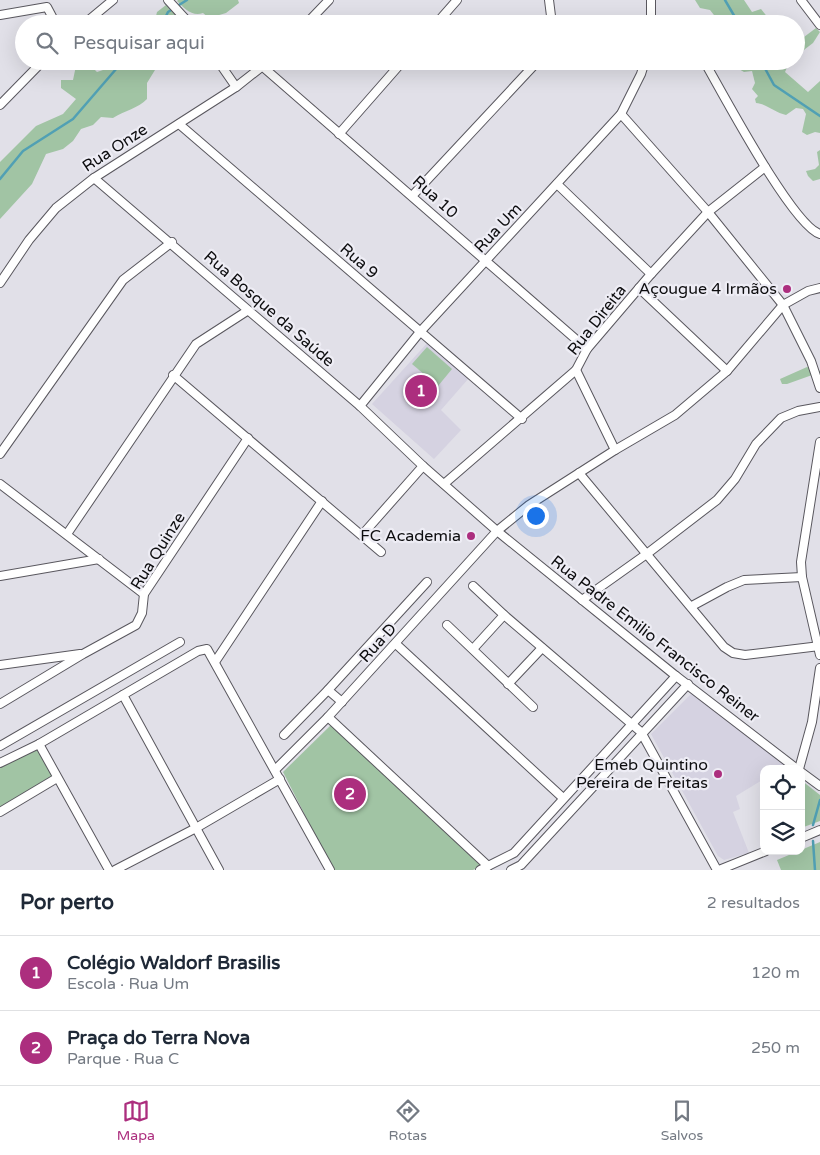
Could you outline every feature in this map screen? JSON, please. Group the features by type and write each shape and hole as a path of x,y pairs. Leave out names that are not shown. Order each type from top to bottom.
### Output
{"street":[{"path":"95,15 113,0"},
{"path":"315,15 329,0"},
{"path":"444,15 457,0"},
{"path":"549,0 551,15"},
{"path":"650,0 651,15"},
{"path":"800,0 820,25"},
{"path":"169,2 182,15"},
{"path":"0,16 46,3 52,15"},
{"path":"0,105 34,70"},
{"path":"224,70 236,88"},
{"name":"Rua Onze","path":"0,283 29,240 56,208 94,178 236,88 258,70"},
{"name":"Rua 10","path":"272,70 339,134 413,196 587,349"},
{"path":"339,134 395,70"},
{"path":"413,196 530,70"},
{"name":"Rua Um","path":"360,406 420,332 621,114 643,70"},
{"path":"709,70 765,167 804,223 820,234"},
{"path":"621,114 708,212 783,305 811,361 820,388"},
{"name":"Rua 9","path":"179,124 522,419"},
{"name":"Rua Direita","path":"444,484 522,419 576,370 587,349 651,274 708,212 765,167"},
{"name":"Rua Bosque da Saúde","path":"94,178 172,242 247,311 360,406 444,484"},
{"path":"557,184 651,274"},
{"path":"0,454 123,280 172,242"},
{"path":"639,288 727,371"},
{"path":"783,305 808,291 820,288"},
{"name":"Rua D","path":"275,770 328,717 396,644 497,531 529,505 615,450 675,415 727,371 783,305"},
{"path":"67,534 173,375 196,344 247,311"},
{"path":"576,370 615,450"},
{"path":"173,375 381,552"},
{"path":"582,600 648,553 717,500 735,479 756,444 781,418 798,411 820,407"},
{"name":"Rua Quinze","path":"0,704 83,654 136,625 142,613 144,594 248,438"},
{"path":"820,442 803,547 802,577 820,655"},
{"path":"362,535 423,466"},
{"path":"579,473 648,553 724,647 733,653 745,655 819,646"},
{"path":"0,484 144,594"},
{"name":"Rua Padre Emilio Francisco Reiner","path":"444,484 497,531 676,676 793,765"},
{"path":"0,493 9,492"},
{"path":"215,662 322,500"},
{"path":"0,576 99,560"},
{"path":"692,606 726,587 744,580 802,577"},
{"path":"284,735 427,582"},
{"path":"473,586 504,615 641,732 718,870 760,853"},
{"path":"473,649 504,615"},
{"path":"447,625 533,707"},
{"path":"0,746 180,642"},
{"path":"396,644 563,798"},
{"path":"508,684 542,648"},
{"path":"0,763 39,744 198,651 207,649 330,870"},
{"path":"0,664 83,654"},
{"path":"799,765 812,722 820,668"},
{"path":"480,870 514,853 676,676"},
{"path":"502,860 510,870 522,867 641,732 688,684"},
{"path":"328,690 342,702"},
{"path":"123,695 219,870"},
{"path":"53,715 62,730"},
{"path":"328,717 488,866"},
{"path":"39,744 109,870"},
{"path":"805,775 820,786"},
{"path":"0,812 57,778"},
{"path":"115,870 196,828 280,779"},
{"path":"805,836 820,830"},
{"path":"514,853 522,867"}],"shaded area":[{"path":"429,341 469,378 441,410 461,430 434,459 372,404"},
{"name":"Emeb Quintino Pereira de Freitas","path":"692,693 785,765 760,765 760,781 736,796 740,809 733,812 749,853 724,860 718,856 651,734"}],"green space":[{"path":"238,0 239,3 226,13 205,15 188,11 177,1"},
{"path":"695,0 744,0 752,12 761,9 766,15 714,15 710,10 700,8"},
{"path":"166,5 175,15 156,15 157,12"},
{"path":"816,28 820,32 813,43 805,49 805,36"},
{"path":"75,70 95,70 97,72 103,70 155,70 147,83 147,99 140,105 113,118 101,117 93,125 81,129 73,141 63,149 46,154 32,184 0,219 0,162 36,126 63,114 76,99 61,88 61,80 73,80"},
{"path":"741,70 786,70 785,72 808,92 820,81 820,133 815,132 807,135 802,132 806,114 803,109 796,108 786,115 756,103 755,99 758,96 752,89 755,83 752,71 744,72"},
{"path":"820,150 820,179 813,181 806,171 815,169 819,165 817,152"},
{"path":"427,347 452,369 438,386 412,364"},
{"path":"807,367 820,371 820,376 815,374 782,384 780,379"},
{"path":"332,724 481,866 473,870 333,870 283,772"},
{"path":"37,749 53,777 0,807 0,768"},
{"path":"805,783 820,795 820,821 805,827"},
{"path":"820,842 820,870 781,870 777,860 789,855 805,855 805,848"}],"waterway":[{"path":"166,15 168,12 187,0"},
{"path":"725,0 734,15"},
{"path":"0,179 23,151 73,119 115,70"},
{"path":"766,70 774,85 820,116"},
{"path":"813,825 820,800"},
{"path":"813,841 815,870"}],"place":[{"name":"Açougue 4 Irmãos","path":"787,289"},
{"name":"Colégio Waldorf Brasilis","path":"421,391"},
{"name":"FC Academia","path":"471,536"},
{"name":"Emeb Quintino Pereira de Freitas","path":"718,774"},
{"name":"Praça do Terra Nova","path":"350,794"}]}
